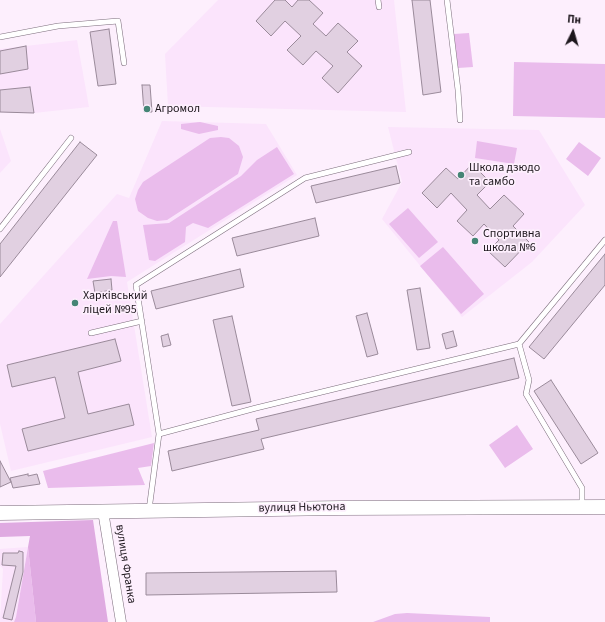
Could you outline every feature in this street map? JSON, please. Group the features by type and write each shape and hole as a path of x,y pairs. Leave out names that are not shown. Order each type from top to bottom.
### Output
{"street":[{"name":"вулиця Ньютона","path":"0,512 605,507"},
{"name":"вулиця Франка","path":"103,511 121,622"}],"lane":[{"path":"378,0 378,7"},
{"path":"447,0 458,90 460,120"},
{"path":"0,37 58,26 118,21 124,63"},
{"path":"0,229 71,138"},
{"path":"149,511 159,434 136,285 306,178 409,152"},
{"path":"159,434 256,408 520,344 605,240"},
{"path":"91,333 142,321"},
{"path":"520,344 529,380 526,394 582,488 582,508"}],"shaded area":[{"path":"218,0 394,0 406,112 168,106 165,54"},
{"path":"469,33 473,67 458,68 454,34"},
{"path":"77,40 89,107 34,113 0,112 0,49"},
{"path":"514,62 605,64 605,118 513,116"},
{"name":"Харківський ліцей №95","path":"162,121 266,124 297,175 127,282 152,437 11,471 0,424 0,324 117,194 129,198"},
{"path":"200,122 218,126 218,130 199,134 181,129 181,124"},
{"name":"Спортивна школа №6","path":"388,127 539,130 585,205 532,262 462,317 382,219 402,182"},
{"path":"0,129 11,161 0,173"},
{"path":"210,138 229,138 239,146 243,157 238,174 167,220 157,221 148,218 138,211 135,199 143,182"},
{"path":"477,141 517,148 514,164 475,158"},
{"path":"579,142 601,158 588,176 566,159"},
{"path":"277,147 294,174 208,228 193,223 186,227 185,242 155,261 149,260 143,225 169,223 241,176 257,160"},
{"path":"408,208 438,242 419,258 389,224"},
{"path":"113,221 117,221 126,277 111,276 87,279"},
{"path":"443,247 484,294 461,314 420,266"},
{"path":"517,425 533,449 505,468 489,445"},
{"path":"154,443 151,466 138,468 145,485 48,488 43,471"},
{"path":"93,520 108,622 36,622 28,547 30,536 0,537 0,523"},
{"path":"28,547 16,617 14,622 0,622 3,569 0,565 0,549"},
{"path":"28,547 36,622 14,622 16,617"},
{"path":"407,613 490,617 490,622 373,622 395,614"}],"building":[{"path":"275,0 285,0 292,7 298,0 309,0 323,13 313,24 326,36 338,23 358,41 347,52 362,66 338,93 322,78 333,66 316,51 303,65 287,50 301,36 285,21 271,36 256,21"},
{"path":"412,0 430,0 441,92 423,95"},
{"path":"109,29 116,84 98,86 90,32"},
{"path":"26,46 28,69 0,74 0,51"},
{"path":"142,85 150,85 152,112 144,112"},
{"path":"30,87 34,113 0,112 0,90"},
{"path":"80,142 97,155 0,277 0,244"},
{"path":"472,164 490,182 477,195 490,209 504,195 524,214 513,226 529,242 505,267 488,251 499,240 484,224 473,236 457,221 467,210 451,193 437,208 422,193 446,168 458,179"},
{"path":"396,166 400,183 316,203 311,186"},
{"path":"315,218 319,236 237,256 232,238"},
{"path":"605,254 605,285 544,359 529,347"},
{"path":"240,269 244,287 156,309 151,291"},
{"path":"111,279 112,290 95,293 93,281"},
{"path":"420,288 430,348 417,350 407,290"},
{"path":"367,313 378,354 367,357 356,316"},
{"path":"232,316 251,402 232,406 213,320"},
{"path":"453,331 457,346 446,349 442,334"},
{"path":"168,334 171,345 163,347 161,336"},
{"path":"115,339 121,361 78,372 88,414 129,404 134,425 28,451 22,429 65,418 55,377 12,387 7,365"},
{"path":"514,358 519,378 261,439 264,449 172,471 168,451 259,430 256,419"},
{"path":"551,380 598,453 581,464 534,391"},
{"path":"0,461 11,482 0,487"},
{"path":"28,474 28,476 37,474 40,484 13,488 10,478"},
{"path":"19,551 23,552 23,572 12,620 3,618 16,566 2,565 3,553 18,553"},
{"path":"336,571 337,592 146,595 146,573"}],"place":[{"name":"Агромол","path":"147,109"},
{"name":"Школа дзюдо та самбо","path":"461,175"},
{"name":"Спортивна школа №6","path":"475,241"},
{"name":"Харківський ліцей №95","path":"75,303"}]}
